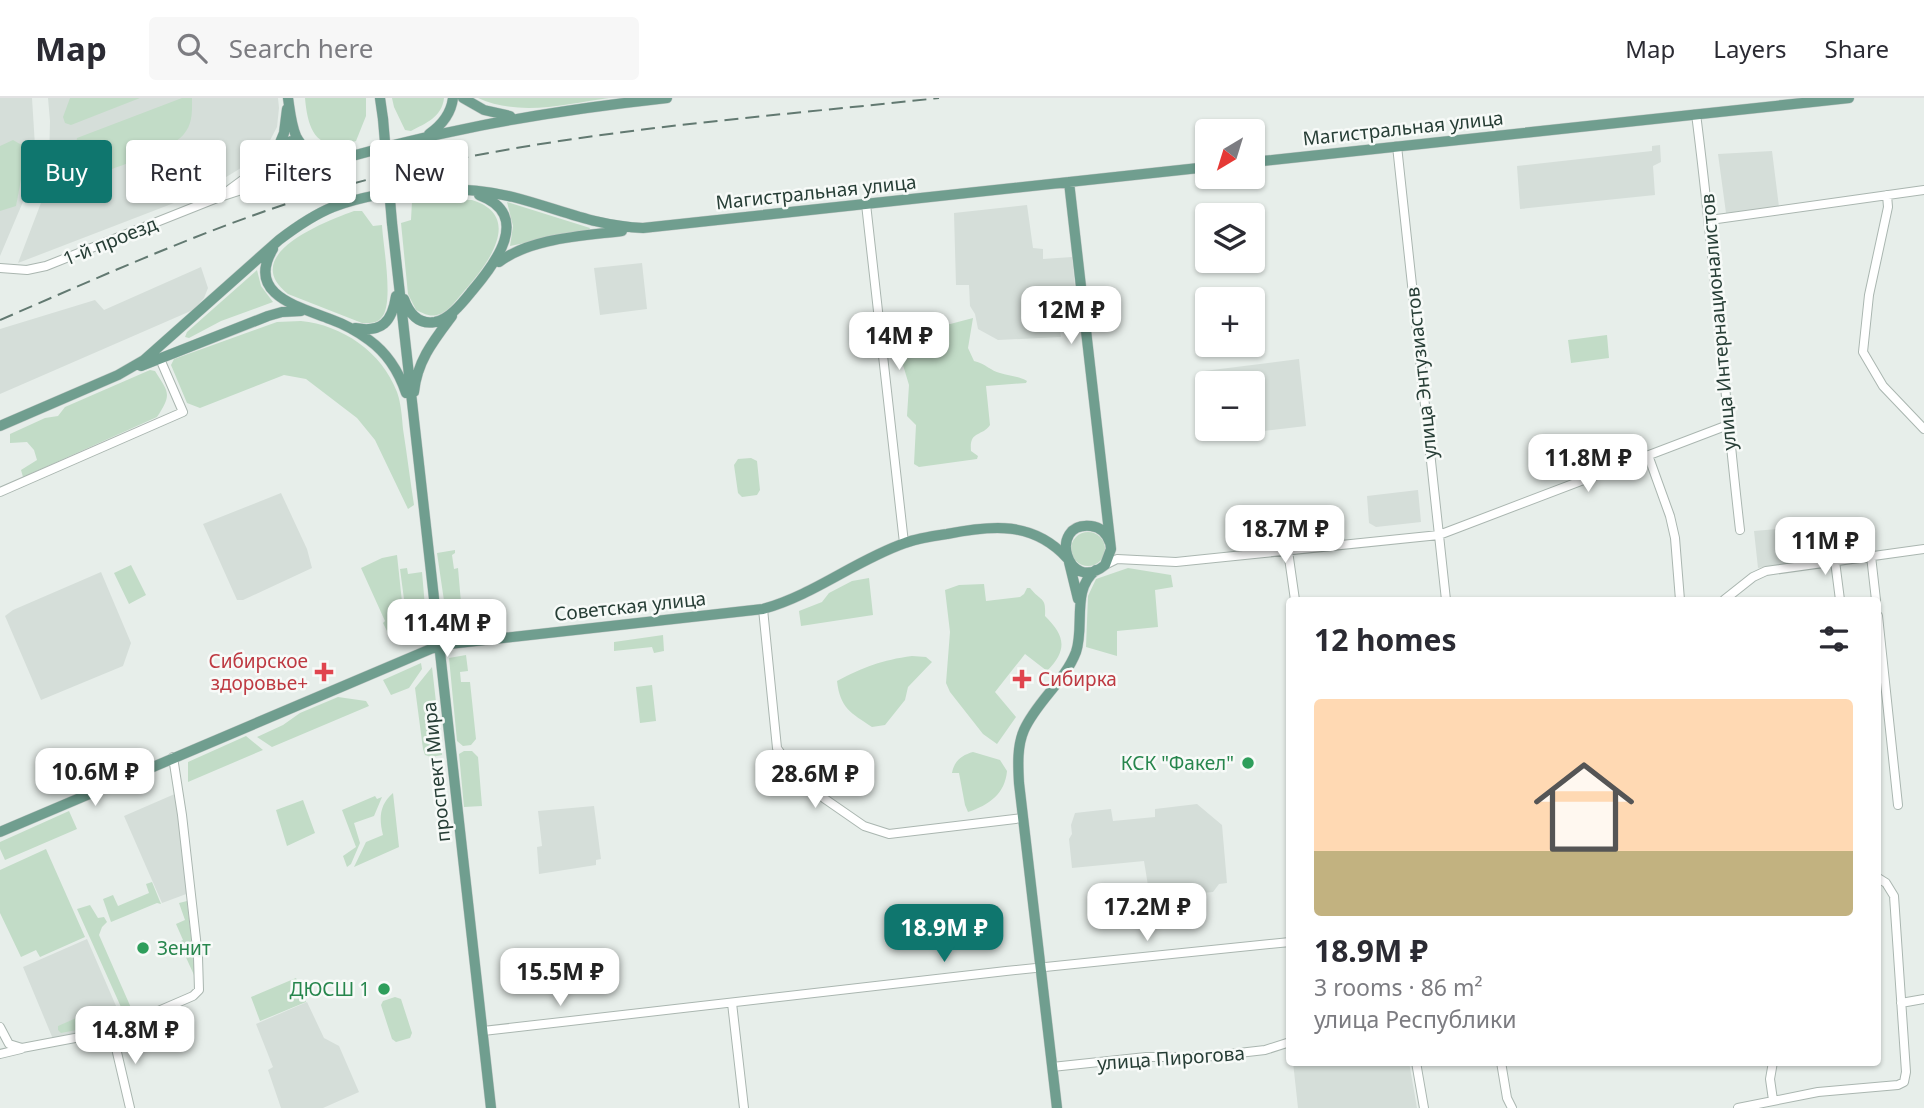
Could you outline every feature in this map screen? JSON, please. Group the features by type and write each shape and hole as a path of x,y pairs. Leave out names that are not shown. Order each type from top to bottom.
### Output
{"main road":[{"path":"288,98 295,131 300,140"},
{"path":"281,140 288,98"},
{"name":"проспект Мира","path":"380,98 412,414 491,1108"},
{"path":"422,137 443,123 453,98"},
{"path":"463,98 496,114 528,115"},
{"path":"357,153 528,115 667,98"},
{"name":"Магистральная улица","path":"1265,161 1849,98"},
{"name":"Магистральная улица","path":"468,191 510,197 608,225 643,228 1195,168"},
{"path":"1057,1108 1018,768 1024,731 1072,661 1080,638 1084,583 1110,555 1069,182"},
{"path":"468,191 494,202 505,218 506,233 502,249 489,271"},
{"name":"Магистральная улица","path":"0,426 118,376 170,339 279,240 311,218 347,203 370,199"},
{"path":"412,414 415,379 433,341 462,302 505,257 525,248 643,228"},
{"path":"279,240 267,259 265,270 271,289 284,300 342,324 367,330 386,323 394,308 398,282"},
{"path":"398,282 411,314 422,321 441,320 462,302"},
{"path":"118,376 268,316 292,311 309,312"},
{"path":"342,324 372,342 390,361 402,382 412,414"},
{"path":"1033,534 1057,538 1096,520 1105,507"},
{"name":"Советская улица","path":"0,832 440,645 763,609 800,596 904,543 993,526 1033,534"},
{"path":"1081,619 1066,543 1079,528 1098,528 1106,534 1110,543"},
{"path":"1033,534 1053,546 1081,571 1100,568"}],"street":[{"name":"улица Интернационалистов","path":"1696,114 1710,220 1740,530"},
{"name":"улица Энтузиастов","path":"1397,146 1446,597"},
{"path":"1710,220 1924,190"},
{"path":"1887,195 1886,215 1865,316 1863,352 1883,386 1924,429"},
{"name":"1-й проезд","path":"0,268 27,270 55,263 205,203"},
{"path":"866,204 904,543"},
{"path":"0,492 183,412 160,359"},
{"path":"1100,568 1113,560 1176,562 1439,535 1728,425"},
{"path":"1648,455 1675,538 1680,597"},
{"path":"1110,543 1114,552 1130,559"},
{"path":"1728,597 1753,577 1766,571 1924,549"},
{"path":"1288,551 1295,597"},
{"path":"1871,556 1876,597"},
{"path":"1835,561 1840,597"},
{"path":"763,609 777,748 790,768 825,799 864,826 889,834 1023,818"},
{"path":"1881,644 1898,804"},
{"path":"0,1054 112,1031 193,996 200,986 179,788 173,757"},
{"path":"1738,1108 1835,1090 1898,1085 1906,1077 1894,896 1881,880"},
{"path":"483,1031 1040,967 1286,942"},
{"path":"1901,1003 1924,999"},
{"path":"732,1003 744,1108"},
{"path":"0,1027 9,1044 22,1048"},
{"path":"112,1031 130,1108"},
{"name":"улица Пирогова","path":"1052,1067 1146,1057 1216,1056 1265,1050 1286,1043"},
{"path":"1417,1066 1423,1108"},
{"path":"1502,1066 1507,1098 1512,1108"},
{"path":"1772,1066 1770,1079 1773,1100"}],"shaded area":[{"path":"0,98 32,98 35,140 21,140 22,203 0,256"},
{"path":"48,98 278,98 279,108 277,127 270,140 240,140 240,169 226,177 226,140 126,140 126,203 174,203 18,263 41,203 112,203 112,140 50,140"},
{"path":"1660,145 1661,162 1653,166 1655,195 1520,209 1517,166 1652,151 1652,146"},
{"path":"1772,151 1779,207 1726,213 1718,154"},
{"path":"1027,205 1033,248 1043,249 1043,259 1072,257 1079,327 1060,330 1061,337 998,340 978,329 970,306 969,285 956,285 954,213"},
{"path":"642,263 647,309 600,315 594,268"},
{"path":"201,267 208,288 204,298 193,310 0,394 0,329 95,300 104,310"},
{"path":"1299,359 1306,426 1265,431 1265,371 1204,371"},
{"path":"1418,490 1421,522 1376,527 1369,523 1367,496"},
{"path":"281,493 307,549 312,568 243,600 237,600 203,524"},
{"path":"1821,525 1824,558 1758,568 1754,531"},
{"path":"101,572 131,643 123,666 41,700 5,616 13,610"},
{"path":"177,793 189,893 162,903 124,816"},
{"path":"1197,804 1222,825 1227,883 1219,884 1213,892 1150,898 1144,861 1072,868 1069,839 1075,813 1111,809 1113,821 1155,817 1155,809"},
{"path":"594,806 601,859 596,860 596,865 539,874 537,847 542,846 538,811"},
{"path":"87,939 123,1022 53,1039 23,967"},
{"path":"307,1002 324,1038 339,1046 359,1092 323,1108 281,1108 268,1070 273,1067 256,1024"},
{"path":"1293,1066 1410,1066 1417,1108 1298,1108"}],"green space":[{"path":"70,98 140,98 71,125 65,123 63,117"},
{"path":"182,98 192,98 189,126 184,134 177,140 126,140 126,164 112,169 112,140 77,138"},
{"path":"305,98 366,98 366,116 356,141 321,140 312,130"},
{"path":"392,98 444,98 437,115 411,131 405,130"},
{"path":"478,98 609,98 527,108 494,104"},
{"path":"13,140 21,145 21,180 16,206 0,211 0,146"},
{"path":"468,200 488,207 496,217 499,229 491,254 474,279 445,311 431,315 416,310 408,294 401,223 411,220 412,203 468,203"},
{"path":"507,202 590,228 510,246 513,226"},
{"path":"354,211 362,211 373,226 382,225 387,300 382,317 373,323 362,323 288,294 275,280 273,266 279,253 291,242 324,223"},
{"path":"257,270 261,286 273,302 221,321 189,338 185,337 187,332"},
{"path":"973,318 968,348 974,361 997,372 1027,381 986,386 990,425 972,440 971,451 978,456 977,459 919,467 914,464 916,425 907,416 909,385 903,365 901,337"},
{"path":"301,321 331,328 359,343 371,353 390,378 400,405 414,505 408,509 375,440 357,418 306,379 284,375 200,408 187,403 171,365 174,359 277,322"},
{"path":"1607,335 1609,358 1571,363 1568,340"},
{"path":"150,370 155,371 167,394 157,417 23,477 21,470 37,460 34,450 27,442 10,443 10,434 45,418 58,416 65,407"},
{"path":"751,458 757,461 760,490 757,495 742,497 738,493 734,465 738,459"},
{"path":"1088,532 1100,537 1105,549 1100,561 1088,566 1076,561 1071,549 1076,537"},
{"path":"455,550 452,555 454,569 458,568 463,626 448,628 437,553"},
{"path":"397,555 405,630 390,637 361,568 382,558"},
{"path":"131,565 146,595 129,604 114,573"},
{"path":"407,568 408,574 422,572 427,630 409,637 400,569"},
{"path":"1128,568 1171,575 1173,587 1155,590 1158,627 1117,631 1117,656 1086,647 1088,596 1096,579"},
{"path":"869,578 873,615 801,626 799,611 822,602 829,593 852,581"},
{"path":"984,584 986,601 1020,597 1030,588 1044,602 1045,616 1060,636 1061,642 1059,656 1047,671 1025,654 995,692 1016,717 997,744 983,734 946,683 950,632 945,590 959,585"},
{"path":"663,635 664,651 654,653 652,647 614,651 614,642"},
{"path":"466,655 468,671 460,672 461,682 470,682 476,739 471,745 463,746 457,741 449,658"},
{"path":"912,656 926,657 932,662 908,687 905,700 885,725 872,727 844,704 837,681 873,665"},
{"path":"421,663 422,669 409,688 391,695 383,680"},
{"path":"432,667 442,755 431,757 425,755 423,749 415,688"},
{"path":"652,685 656,721 640,723 636,687"},
{"path":"338,697 366,701 369,706 272,747 257,737 283,725 300,713"},
{"path":"246,736 263,750 188,782 188,762"},
{"path":"472,751 478,757 482,806 464,807 459,754"},
{"path":"973,752 1000,760 1007,771 1003,786 995,798 968,812 959,773 952,773 959,759"},
{"path":"393,793 399,847 354,867 366,842 383,835 381,812"},
{"path":"375,796 377,799 382,797 374,816 354,823 360,843 347,867 343,856 356,847 342,810"},
{"path":"303,800 315,833 287,846 276,810"},
{"path":"69,811 77,829 5,860 0,842"},
{"path":"46,849 85,937 40,957 36,950 21,957 0,913 0,870"},
{"path":"152,882 161,904 157,903 111,922 103,899 113,895 118,906 149,893 146,884"},
{"path":"187,901 194,975 179,942 183,940 176,924 185,920 179,903"},
{"path":"90,905 98,918 104,917 107,922 99,935 132,1010 125,1016 77,909"},
{"path":"296,978 306,1002 260,1021 251,997"},
{"path":"395,997 401,999 412,1033 410,1038 396,1042 392,1039 381,1005 383,1001"},
{"path":"97,1009 102,1012 107,1024 61,1033 58,1030 58,1026"}],"railway":[{"path":"0,320 229,224 322,192 370,179 511,149 581,138 939,98"}],"place":[{"name":"Сибирское здоровье+","path":"324,672"},
{"name":"Сибирка","path":"1022,679"},
{"name":"КСК \"Факел\"","path":"1248,763"},
{"name":"Зенит","path":"143,948"},
{"name":"ДЮСШ 1","path":"384,989"}]}
